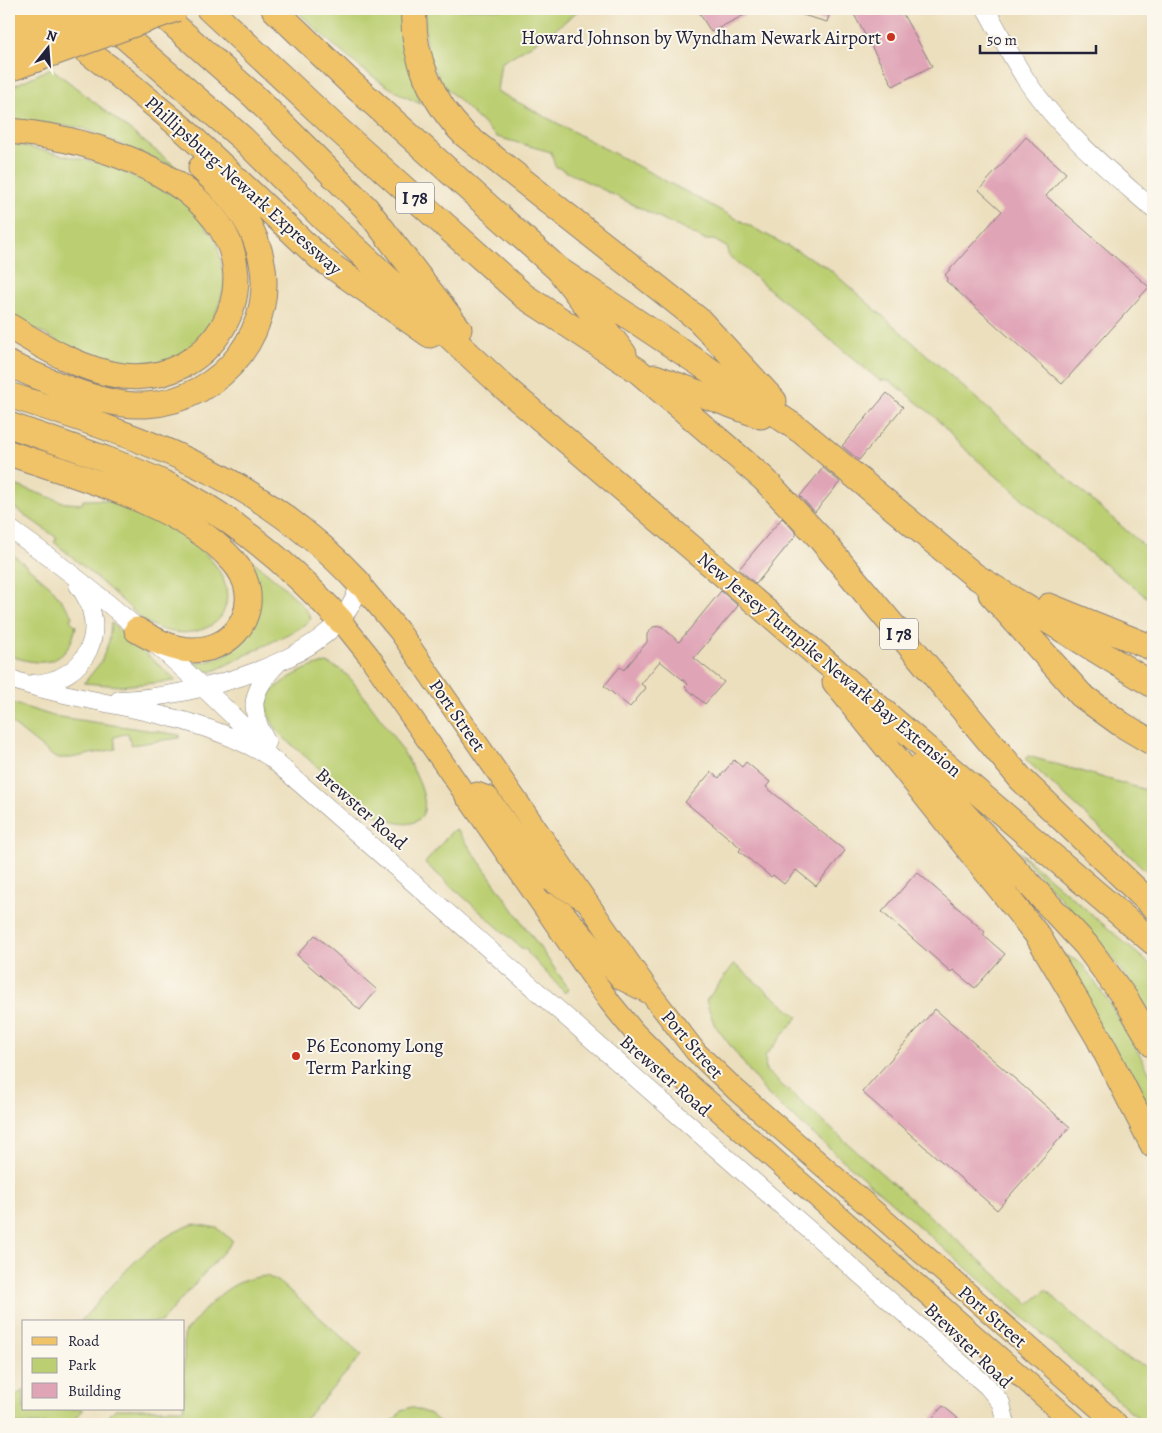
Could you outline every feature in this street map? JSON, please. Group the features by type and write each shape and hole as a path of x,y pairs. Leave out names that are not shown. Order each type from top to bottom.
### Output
{"highway":[{"name":"Phillipsburg-Newark Expressway","path":"28,9 120,76 201,145 319,257 505,388"},
{"path":"9,23 60,9"},
{"path":"91,9 242,138 325,220 505,388"},
{"path":"9,50 118,9"},
{"name":"I 78","path":"156,9 255,97 366,208 505,388"},
{"path":"9,69 176,9"},
{"name":"I 78","path":"208,9 524,296 637,370 738,455 799,514 1022,779 1153,906"},
{"name":"I 78","path":"274,9 350,82 559,270 637,370"},
{"path":"414,9 414,28 422,64 443,110 454,124 699,320 801,431"},
{"path":"9,364 50,381 109,400 133,405 160,404 192,394 212,383 230,368 251,339 259,317 263,284 259,249 243,215 212,178 164,136 120,76"},
{"path":"9,131 48,136 108,151 142,166 177,186 207,210 222,229 232,252 236,276 230,313 216,338 192,362 166,373 133,377 103,372 59,354 9,326"},
{"path":"559,270 801,431 975,576 1081,696 1121,724 1153,743"},
{"path":"9,349 58,377 109,400"},
{"path":"637,370 801,431"},
{"name":"New Jersey Turnpike Newark Bay Extension","path":"505,388 801,639 1153,942"},
{"path":"9,393 165,450 221,476 292,521 324,548 359,584"},
{"path":"9,425 138,472 212,510 284,562 341,621"},
{"path":"9,452 112,489 150,505 212,541 240,570 247,587 246,614 238,630 223,644 204,650 183,650 156,641 137,630"},
{"path":"975,576 1153,648"},
{"path":"975,576 1107,655 1153,685"},
{"path":"801,639 1086,945 1127,1001 1153,1045"},
{"path":"801,639 933,807 1038,936 1098,1037 1153,1145"}],"main road":[{"name":"Port Street","path":"359,584 400,632 679,1032 717,1073 1117,1424"},
{"name":"Port Street","path":"341,621 386,681 609,1001 650,1049 1075,1424"},
{"path":"466,797 477,793 488,797 546,878 587,901"},
{"path":"535,897 564,913 620,980 651,994"}],"street":[{"path":"986,9 1023,74 1052,113 1101,163 1153,209"},
{"name":"Brewster Road","path":"9,528 63,567 137,630 203,688 284,768 987,1386 1001,1403 1006,1424"},
{"path":"17,681 50,682 69,672 84,658 92,641 93,614 86,598 63,567"},
{"name":"Brewster Road","path":"80,697 140,699 203,688 280,661 314,641 341,621 354,602 359,584"},
{"path":"280,661 256,690 253,708 260,730 284,768"},
{"name":"Brewster Road","path":"17,681 212,729 242,740 284,768"}],"green space":[{"path":"295,9 404,9 404,48 421,104 370,75 323,36"},
{"path":"425,9 580,9 551,33 501,63 497,91 827,267 1153,554 1153,602 1045,518 960,445 933,415 890,381 879,380 728,255 728,248 714,240 705,240 555,166 551,152 497,137 443,85 426,53"},
{"path":"51,68 179,169 82,128 9,119 9,88"},
{"path":"9,143 109,165 184,200 217,241 225,285 214,319 179,359 134,368 80,354 9,314"},
{"path":"9,483 66,503 82,504 83,500 110,501 168,526 188,539 218,569 225,586 225,610 212,625 191,632 173,632 150,624 54,542 57,538 9,504"},
{"path":"9,551 51,587 73,616 70,620 76,626 72,639 67,649 60,656 52,660 32,662 9,655"},
{"path":"242,553 292,594 308,612 311,619 300,628 216,670 204,673 194,664 212,660 233,650 251,631"},
{"path":"111,623 176,680 120,686 84,683 101,662 109,641"},
{"path":"327,663 340,669 351,679 387,727 414,770 422,791 424,807 419,819 415,822 406,824 396,822 382,818 366,809 282,736 270,719 267,711 269,697 281,683 313,666"},
{"path":"9,702 53,716 180,735 179,738 131,745 128,733 114,737 116,749 71,758 55,758 9,721"},
{"path":"1028,756 1153,792 1153,877 1025,759"},
{"path":"453,830 458,831 569,989 565,993 528,951 520,947 425,863"},
{"path":"1018,851 1153,967 1153,1019 1124,974 1107,952"},
{"path":"1060,952 1081,963 1107,999 1150,1073 1153,1083 1153,1132"},
{"path":"734,964 798,1017 765,1056 766,1071 1029,1304 1046,1290 1115,1353 1153,1369 1153,1424 1145,1424 766,1093 714,1024 706,1001"},
{"path":"194,1224 217,1228 233,1241 163,1320 82,1320 131,1265 145,1252 176,1231"},
{"path":"267,1276 282,1284 362,1355 301,1424 102,1424 114,1410 185,1410 185,1332 220,1295 241,1282"},
{"path":"22,1391 22,1410 82,1410 70,1424 9,1424 9,1400"},
{"path":"411,1407 430,1414 442,1424 389,1424 402,1411"}],"building":[{"name":"Howard Johnson by Wyndham Newark Airport","path":"697,9 756,9 711,32"},
{"name":"Howard Johnson by Wyndham Newark Airport","path":"793,9 831,9 827,22 792,12"},
{"name":"Howard Johnson by Wyndham Newark Airport","path":"851,9 900,9 932,66 893,86"},
{"path":"1026,137 1066,173 1046,196 1149,287 1062,384 946,281 948,278 945,275 1002,211 979,190"},
{"path":"887,393 903,407 859,460 842,446"},
{"path":"823,468 840,482 815,512 800,496"},
{"path":"782,518 797,534 756,584 739,569"},
{"path":"721,591 738,606 694,658 724,682 705,704 685,687 688,684 660,661 641,684 646,688 630,707 604,686 620,667 624,670 647,642 647,634 653,627 661,626 679,642"},
{"path":"734,760 742,767 746,762 770,782 766,787 845,851 816,886 796,870 784,884 773,875 771,877 739,851 741,848 685,802 711,772 719,778"},
{"path":"917,872 985,932 983,935 1005,954 975,988 953,970 951,972 882,912"},
{"path":"315,935 377,990 360,1010 297,955"},
{"path":"935,1009 1070,1127 997,1210 862,1092"},
{"path":"943,1406 965,1424 927,1424"}],"place":[{"name":"Howard Johnson by Wyndham Newark Airport","path":"891,37"},
{"name":"P6 Economy Long Term Parking","path":"296,1056"}]}
